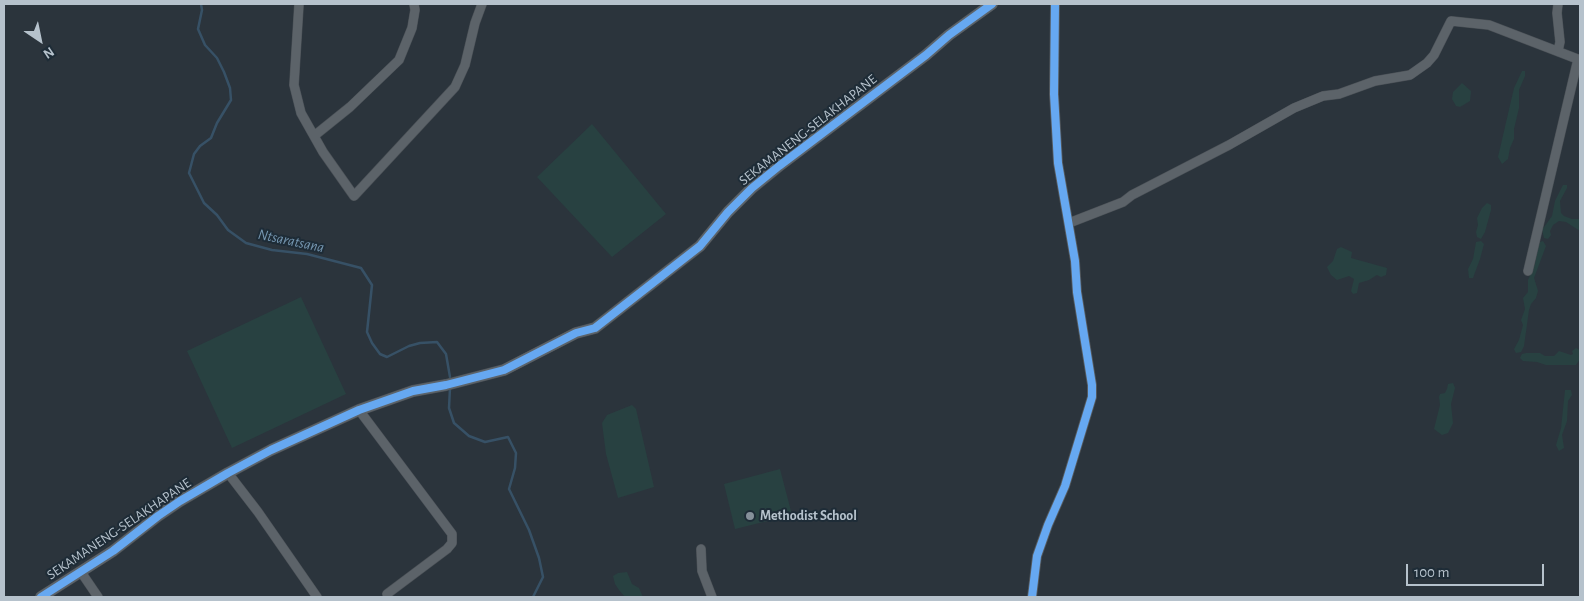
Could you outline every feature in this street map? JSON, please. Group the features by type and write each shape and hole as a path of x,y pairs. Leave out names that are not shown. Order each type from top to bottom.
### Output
{"street":[{"path":"299,4 294,86 301,113 338,175 354,196 455,87 465,65 475,23 482,4"},
{"path":"314,136 400,60 412,28 414,4"},
{"name":"SEKAMANENG-SELAKHAPANE","path":"42,597 113,551 158,516 228,473 271,450 359,410 413,391 446,385 504,370 576,333 595,328 700,246 728,212 778,166 926,55 949,34 992,4"},
{"path":"1032,597 1037,556 1065,486 1092,397 1092,385 1069,222 1061,188 1058,164 1054,94 1055,4"},
{"path":"1558,4 1560,42 1558,51"},
{"path":"1069,222 1122,202 1132,195 1230,145 1294,108 1323,96 1339,94 1375,81 1410,75 1427,63 1434,55 1451,20 1488,25 1579,60 1528,271"},
{"path":"359,410 452,534 452,543 447,549 387,594"},
{"path":"228,473 258,512 317,597"},
{"path":"701,549 702,570 712,597"},
{"path":"81,572 98,597"}],"green space":[{"path":"1522,71 1525,71 1525,76 1519,90 1519,108 1514,129 1514,139 1508,159 1502,164 1498,157 1514,88"},
{"path":"1462,83 1471,91 1470,101 1460,107 1456,106 1452,99 1453,92"},
{"path":"592,124 666,214 612,257 537,177"},
{"path":"1563,185 1567,185 1567,188 1560,201 1561,213 1572,219 1580,219 1580,231 1566,222 1559,221 1553,225 1548,239 1544,238 1542,230 1552,216 1555,201"},
{"path":"1487,203 1491,205 1491,210 1481,239 1477,237 1476,232 1477,218"},
{"path":"1481,241 1484,244 1480,259 1473,278 1469,278 1468,269 1473,259 1476,242"},
{"path":"1543,241 1546,246 1534,278 1538,291 1529,310 1524,346 1521,352 1516,353 1514,349 1519,340 1523,325 1521,320 1525,309 1523,298 1528,292 1528,280 1535,264 1538,247 1540,242"},
{"path":"1341,247 1352,252 1351,258 1387,268 1386,275 1381,277 1377,275 1359,283 1357,293 1353,294 1351,291 1354,279 1349,276 1337,280 1331,275 1327,267 1333,261 1337,249"},
{"path":"301,297 346,394 232,448 187,351"},
{"path":"1576,348 1580,350 1580,359 1576,365 1546,365 1523,361 1520,358 1522,354 1526,353 1554,356 1559,351 1571,355 1573,354 1572,351"},
{"path":"1453,383 1455,388 1451,404 1453,423 1448,433 1442,435 1434,429 1440,405 1439,397 1440,394 1445,393 1448,384"},
{"path":"1565,390 1571,390 1572,395 1568,401 1567,421 1562,435 1564,448 1559,451 1556,445 1561,428"},
{"path":"632,405 636,409 654,487 618,498 606,454 602,423 607,415"},
{"path":"780,469 792,515 735,529 724,484"},
{"path":"627,572 632,584 639,588 643,597 625,597 615,584 613,576 618,573"}],"waterway":[{"name":"Ntsaratsana","path":"201,4 202,10 198,29 205,45 217,58 224,72 230,88 231,100 217,123 211,138 200,146 194,154 189,173 204,203 217,215 228,230 246,243 272,250 307,254 361,268 372,285 367,332 380,354 387,357 409,346 437,342 446,354 450,377"},
{"name":"Ntsaratsana","path":"450,388 449,408 454,423 469,436 485,442 508,437 516,453 515,468 509,489 529,530 539,558 543,577 533,597"}],"cycle path":[{"path":"41,597 113,551 180,501 271,450 359,410 413,391 446,385 504,370 576,333 595,328 700,246 728,212 752,188 926,55 949,35 992,4"},
{"path":"1032,597 1037,556 1065,486 1092,397 1092,385 1077,292 1075,261 1058,163 1054,94 1055,4"}],"place":[{"name":"Methodist School","path":"750,516"}]}
